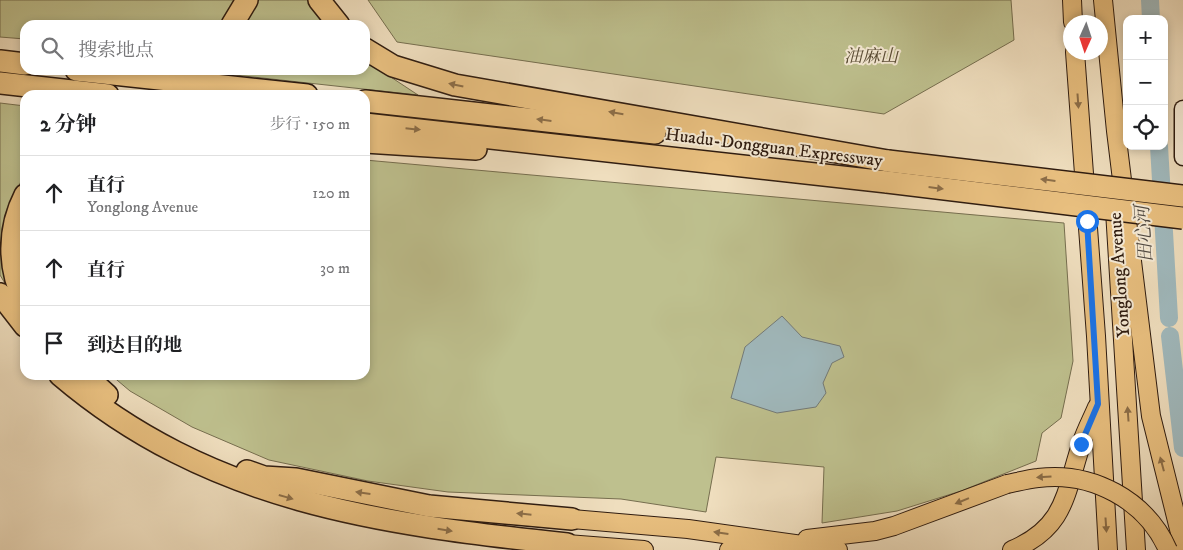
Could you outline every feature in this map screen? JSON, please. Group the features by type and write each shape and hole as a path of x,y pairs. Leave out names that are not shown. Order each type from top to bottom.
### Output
{"highway":[{"path":"235,20 247,0"},
{"path":"319,0 335,20"},
{"path":"0,52 20,54"},
{"path":"370,52 392,66 454,85 888,161"},
{"path":"0,61 20,63"},
{"path":"122,75 261,90"},
{"path":"0,83 60,90"},
{"name":"Huadu-Dongguan Expressway","path":"370,102 1183,196"},
{"name":"Huadu-Dongguan Expressway","path":"370,125 887,182 1183,218"},
{"path":"370,142 887,182"},
{"path":"20,210 13,230 12,254 15,278 20,290"},
{"path":"0,294 20,331"},
{"path":"0,311 20,333"},
{"path":"0,318 20,334"},
{"path":"66,380 106,411 168,449 224,476 284,497 346,512 444,530 567,544"},
{"path":"85,380 144,420 202,452 264,477 296,479 429,506 572,519"},
{"path":"90,380 107,395"}],"main road":[{"path":"1072,0 1073,15"},
{"path":"1102,0 1151,416 1183,545"},
{"name":"Yonglong Avenue","path":"1102,0 1136,550"},
{"name":"Yonglong Avenue","path":"1076,60 1096,336 1098,404 1108,550"},
{"path":"1012,550 1038,535 1062,508 1068,494 1081,444 1098,404"},
{"path":"752,538 800,540 875,531 915,520 1008,484 1054,477 1096,484 1122,496 1138,508 1159,532 1168,550"},
{"path":"572,519 673,528 838,550"},
{"path":"567,544 644,550"},
{"path":"729,550 766,550"}],"street":[{"path":"1183,108 1183,157"}],"green space":[{"path":"0,0 237,0 232,13 224,20 20,20 20,39 0,37"},
{"path":"254,0 312,0 326,20 244,20"},
{"name":"油麻山","path":"368,0 1011,0 1014,40 884,114 397,42"},
{"path":"370,63 418,95 235,75 370,75"},
{"path":"0,103 20,105 20,183 11,200 6,233 15,300 0,275"},
{"path":"370,160 1064,223 1073,361 1061,418 1042,433 1036,461 961,491 897,511 822,523 824,467 716,457 706,512 621,499 448,492 368,481 269,460 192,427 130,391 117,380 370,380"}],"water":[{"path":"782,316 802,337 840,346 844,357 832,363 823,383 826,393 816,407 777,413 731,398 745,347"}],"waterway":[{"name":"田心河","path":"1150,0 1151,15"},
{"name":"田心河","path":"1159,150 1169,318"},
{"name":"田心河","path":"1170,336 1183,448"}],"route":[{"path":"1081,444 1098,404 1096,336 1087,221"}]}
